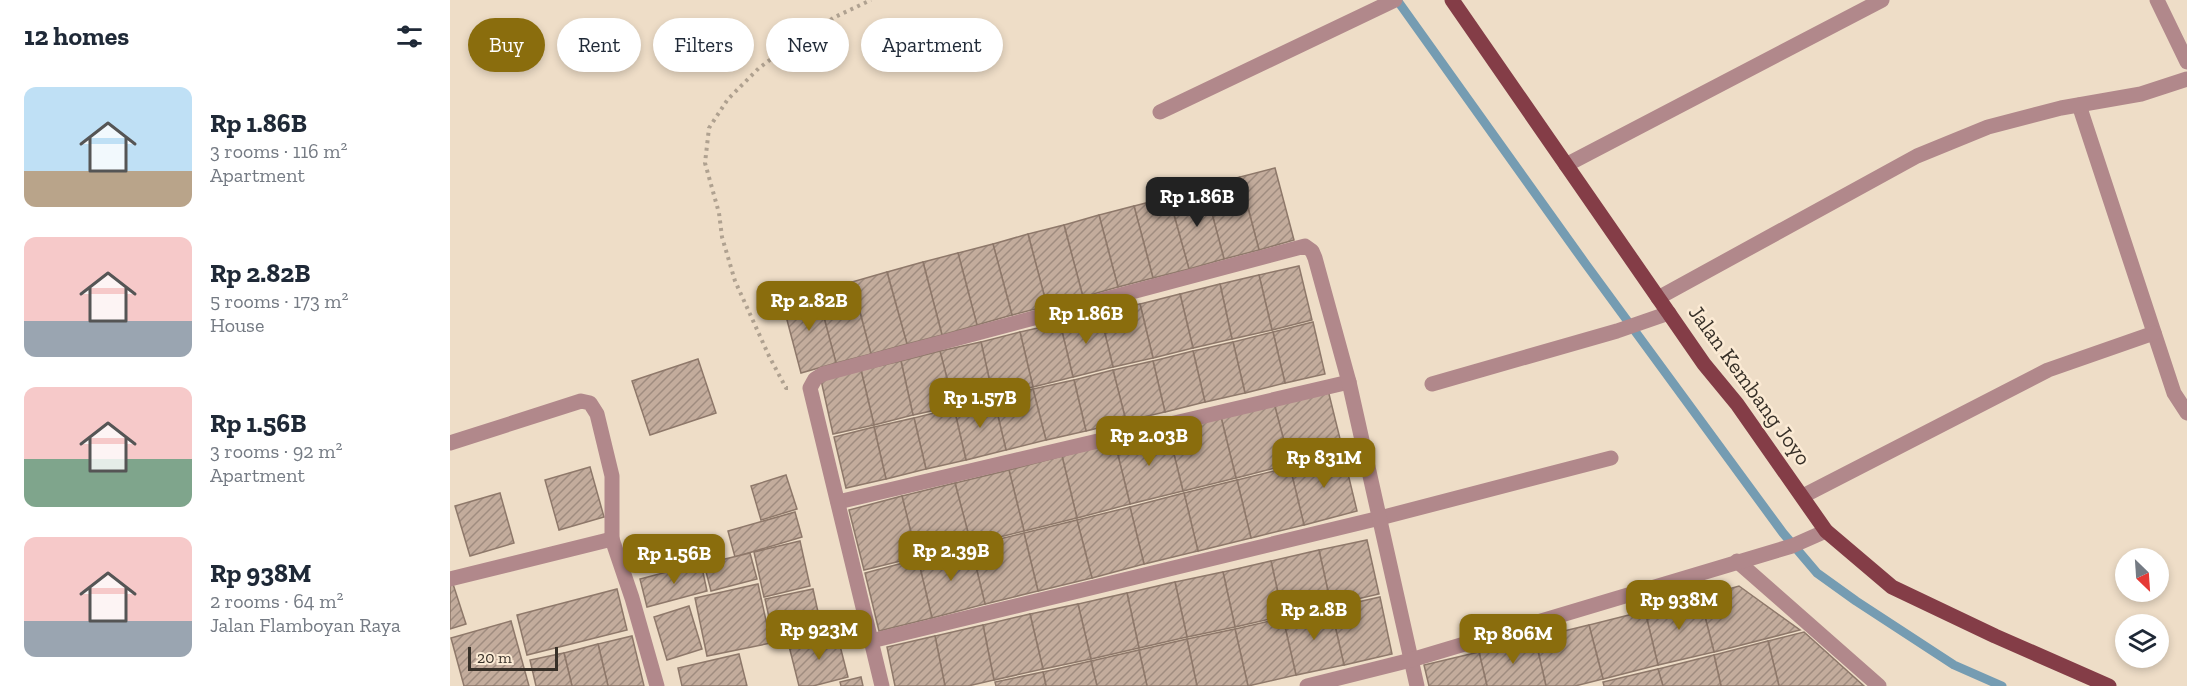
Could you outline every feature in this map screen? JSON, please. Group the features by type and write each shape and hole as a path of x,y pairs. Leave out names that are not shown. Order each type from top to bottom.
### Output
{"main road":[{"name":"Jalan Kembang Joyo","path":"1452,0 1704,364 1737,404 1826,531 1892,587 1995,636 2109,686"}],"street":[{"path":"1160,111 1395,0"},
{"path":"1566,165 1882,0"},
{"path":"2157,0 2187,62"},
{"path":"1659,298 1917,156 1988,127 2079,105 2141,94 2187,79"},
{"path":"2079,105 2174,393 2187,413"},
{"path":"882,686 810,388 815,379 823,374 1305,246 1312,251 1315,258 1349,382 1418,686"},
{"path":"1432,384 1617,331 1669,313"},
{"path":"1803,496 2048,370 2154,333"},
{"path":"838,502 1349,382"},
{"path":"450,443 581,401 590,403 597,414 612,477 612,539 632,598 657,686"},
{"path":"871,641 1380,518 1611,458"},
{"path":"1307,686 1411,660 1792,546 1826,531"},
{"path":"450,579 612,539"},
{"path":"1737,561 1879,686"}],"path":[{"path":"810,388 786,388 735,282 705,163 709,128 728,99 759,68 791,44 835,17 871,0"}],"building":[{"path":"1275,168 1294,240 1259,250 1240,177"},
{"path":"1240,177 1259,250 1224,259 1205,187"},
{"path":"1205,187 1224,259 1189,269 1169,197"},
{"path":"1169,197 1189,269 1153,278 1134,206"},
{"path":"1134,206 1153,278 1118,287 1099,215"},
{"path":"1099,215 1118,287 1083,297 1064,225"},
{"path":"1064,225 1083,297 1047,306 1028,234"},
{"path":"1028,234 1047,306 1012,315 993,244"},
{"path":"993,244 1012,315 977,325 958,253"},
{"path":"958,253 977,325 942,335 923,262"},
{"path":"923,262 942,335 907,344 887,272"},
{"path":"1299,266 1312,320 1272,330 1259,275"},
{"path":"887,272 907,344 871,354 852,282"},
{"path":"1259,275 1272,330 1232,339 1220,284"},
{"path":"852,282 871,354 836,363 817,291"},
{"path":"1220,284 1232,339 1193,348 1180,294"},
{"path":"817,291 836,363 801,373 782,301"},
{"path":"1180,294 1193,348 1153,358 1140,304"},
{"path":"1140,304 1153,358 1113,367 1100,313"},
{"path":"1100,313 1113,367 1073,377 1060,323"},
{"path":"1313,322 1325,374 1285,383 1273,332"},
{"path":"1060,323 1073,377 1033,387 1020,332"},
{"path":"1020,332 1033,387 993,396 981,342"},
{"path":"1273,332 1285,383 1245,393 1233,342"},
{"path":"981,342 993,396 954,406 940,351"},
{"path":"1233,342 1245,393 1205,402 1193,351"},
{"path":"940,351 954,406 913,415 901,361"},
{"path":"1193,351 1205,402 1165,412 1153,361"},
{"path":"698,359 716,413 650,435 632,381"},
{"path":"901,361 913,415 874,425 861,370"},
{"path":"1153,361 1165,412 1126,421 1113,370"},
{"path":"861,370 874,425 833,434 821,380"},
{"path":"1113,370 1126,421 1086,431 1074,380"},
{"path":"1074,380 1086,431 1046,440 1033,389"},
{"path":"1033,389 1046,440 1006,450 994,399"},
{"path":"1328,390 1343,451 1290,464 1274,403"},
{"path":"994,399 1006,450 966,460 954,408"},
{"path":"1274,403 1290,464 1236,478 1221,417"},
{"path":"954,408 966,460 926,469 914,418"},
{"path":"1221,417 1236,478 1183,491 1168,430"},
{"path":"914,418 926,469 886,479 874,427"},
{"path":"874,427 886,479 846,488 834,437"},
{"path":"1168,430 1183,491 1130,504 1115,443"},
{"path":"1115,443 1130,504 1077,518 1062,456"},
{"path":"1343,453 1357,511 1304,525 1290,467"},
{"path":"1062,456 1077,518 1024,531 1009,470"},
{"path":"590,467 604,517 559,530 545,480"},
{"path":"1290,467 1304,525 1251,538 1237,480"},
{"path":"1009,470 1024,531 971,544 955,483"},
{"path":"786,475 797,509 761,520 751,486"},
{"path":"1237,480 1251,538 1198,551 1184,493"},
{"path":"955,483 971,544 917,557 902,496"},
{"path":"500,493 514,543 470,556 455,506"},
{"path":"1184,493 1198,551 1144,564 1130,507"},
{"path":"902,496 917,557 864,570 849,510"},
{"path":"1130,507 1144,564 1092,578 1077,520"},
{"path":"795,512 802,537 735,557 728,531"},
{"path":"1077,520 1092,578 1038,591 1024,533"},
{"path":"1024,533 1038,591 985,604 971,546"},
{"path":"1367,540 1379,594 1331,605 1319,550"},
{"path":"800,541 810,586 764,597 754,552"},
{"path":"971,546 985,604 932,618 918,559"},
{"path":"1319,550 1331,605 1283,616 1271,561"},
{"path":"750,553 757,579 711,591 704,564"},
{"path":"918,559 932,618 879,631 865,573"},
{"path":"1271,561 1283,616 1235,627 1223,572"},
{"path":"701,563 707,591 647,607 640,579"},
{"path":"1223,572 1235,627 1187,637 1175,582"},
{"path":"1175,582 1187,637 1139,648 1127,593"},
{"path":"453,584 466,624 450,629 450,585"},
{"path":"758,584 771,643 707,656 695,598"},
{"path":"1739,586 1800,630 1714,652 1700,597"},
{"path":"617,589 627,630 527,655 517,615"},
{"path":"813,589 823,635 775,645 765,599"},
{"path":"1127,593 1139,648 1091,659 1078,604"},
{"path":"1380,597 1392,654 1344,665 1331,608"},
{"path":"1700,597 1714,652 1658,665 1645,611"},
{"path":"1078,604 1091,659 1043,669 1030,614"},
{"path":"689,606 702,649 667,660 654,617"},
{"path":"1331,608 1344,665 1296,675 1283,618"},
{"path":"1645,611 1658,665 1603,679 1589,625"},
{"path":"1030,614 1043,669 994,680 983,625"},
{"path":"1283,618 1296,675 1248,686 1235,629"},
{"path":"511,621 529,686 464,686 451,638"},
{"path":"983,625 994,680 968,686 945,686 935,636"},
{"path":"1589,625 1603,679 1575,686 1546,686 1535,638"},
{"path":"1235,629 1248,686 1197,686 1187,639"},
{"path":"1804,632 1864,686 1779,686 1768,641"},
{"path":"837,634 848,677 813,686 799,686 789,646"},
{"path":"632,636 644,686 608,686 598,644"},
{"path":"935,636 945,686 895,686 887,647"},
{"path":"1535,638 1546,686 1487,686 1479,652"},
{"path":"1187,639 1197,686 1147,686 1139,650"},
{"path":"1768,641 1779,686 1721,686 1714,655"},
{"path":"598,644 608,686 572,686 564,653"},
{"path":"1139,650 1147,686 1097,686 1091,661"},
{"path":"1479,652 1487,686 1429,686 1424,665"},
{"path":"564,653 572,686 536,686 530,660"},
{"path":"739,654 747,686 682,686 678,668"},
{"path":"1714,655 1721,686 1663,686 1658,669"},
{"path":"1091,661 1097,686 1046,686 1043,672"},
{"path":"1658,669 1663,686 1604,686 1603,682"},
{"path":"1043,672 1046,686 996,686 995,682"},
{"path":"861,677 863,686 841,686 840,682"}],"waterway":[{"path":"1397,0 1585,263 1783,533 1817,573 1954,665 2002,686"}]}
